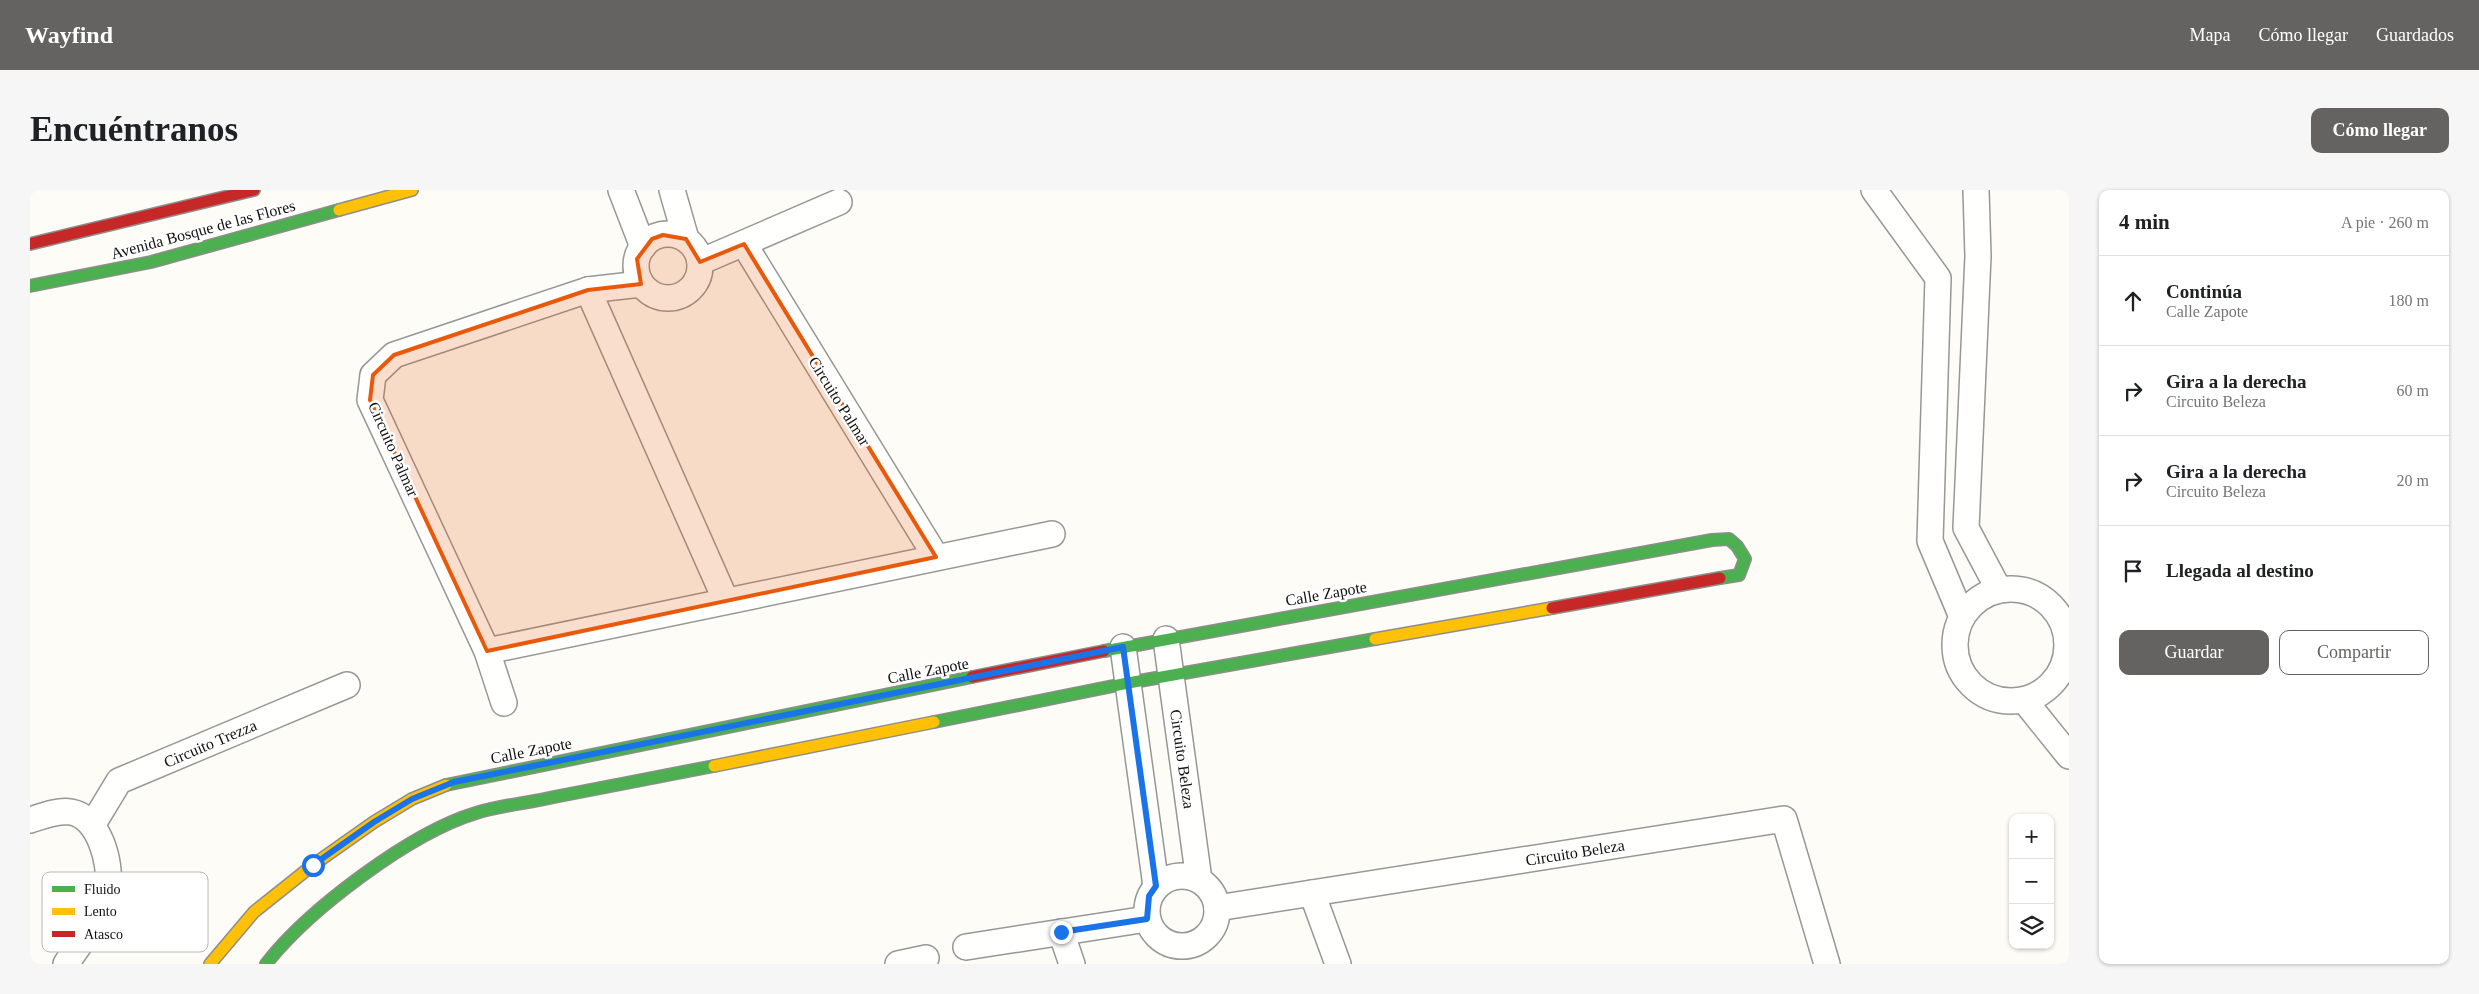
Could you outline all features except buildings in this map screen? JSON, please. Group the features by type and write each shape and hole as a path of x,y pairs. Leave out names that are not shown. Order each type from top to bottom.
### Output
{"street":[{"name":"Avenida Bosque de las Flores","path":"30,244 254,190"},
{"name":"Avenida Bosque de las Flores","path":"30,286 151,262 412,190"},
{"path":"621,190 643,247"},
{"path":"672,190 686,240"},
{"path":"1874,190 1938,278 1930,541 1962,617"},
{"path":"1976,190 1978,256 1966,528 1999,590"},
{"path":"700,262 839,202"},
{"path":"663,234 675,235 686,240 696,249 700,262 700,274 694,285 685,294 674,298 661,298 650,293 641,284 636,272 637,259 643,247 652,239 663,234"},
{"name":"Circuito Palmar","path":"744,244 936,558"},
{"name":"Circuito Palmar","path":"504,703 487,651 370,400 373,374 394,355 588,290 641,284"},
{"path":"588,290 726,601"},
{"path":"487,651 1052,534"},
{"name":"Calle Zapote","path":"210,964 254,912 313,865 374,822 412,799 454,782 1123,647 1712,540 1728,539 1737,546 1745,559 1739,575 1171,675"},
{"path":"2015,589 2030,592 2045,600 2056,611 2064,625 2068,640 2065,676 2040,694 2024,700 2008,702 1978,691 1967,680 1959,666 1955,650 1956,634 1962,617 1984,596 1999,590 2015,589"},
{"name":"Circuito Beleza","path":"1166,639 1199,880"},
{"path":"1123,647 1156,886"},
{"path":"266,964 285,940 338,895 433,831 476,813 1171,675"},
{"name":"Circuito Trezza","path":"92,824 119,781 347,685"},
{"path":"2024,700 2069,756"},
{"path":"30,820 51,813 72,812 92,824 106,854 107,872"},
{"name":"Circuito Beleza","path":"1217,908 1784,820 1827,964"},
{"path":"1178,876 1199,880 1208,887 1214,896 1217,908 1212,929 1195,943 1183,946 1171,944 1160,939 1152,930 1147,919 1149,896 1156,886 1166,879 1178,876"},
{"path":"1312,893 1338,964"},
{"path":"966,947 1147,919"},
{"path":"1061,932 1072,964"},
{"path":"66,964 74,952"},
{"path":"898,964 926,958"}],"highlighted area":[{"path":"663,235 686,239 700,262 744,244 936,557 487,651 370,400 373,375 394,355 588,290 641,284 637,259 652,239"}],"traffic: fast":[{"path":"30,286 151,262 339,210"},
{"path":"1104,651 1712,540 1729,539 1737,546 1745,559 1739,575 1720,578"},
{"path":"934,722 1128,683 1375,639"},
{"path":"446,785 972,677"},
{"path":"266,964 307,920 362,876 421,837 450,823 495,808 714,766"}],"traffic: slow":[{"path":"339,210 412,190"},
{"path":"1375,639 1552,608"},
{"path":"714,766 934,722"},
{"path":"210,964 254,912 313,865 374,822 412,799 446,785"}],"traffic: jam":[{"path":"30,244 254,190"},
{"path":"1552,608 1720,578"},
{"path":"972,677 1104,651"}],"route":[{"path":"313,865 374,822 412,799 454,782 1123,647 1156,886 1149,896 1146,907 1147,919 1061,932"}]}
